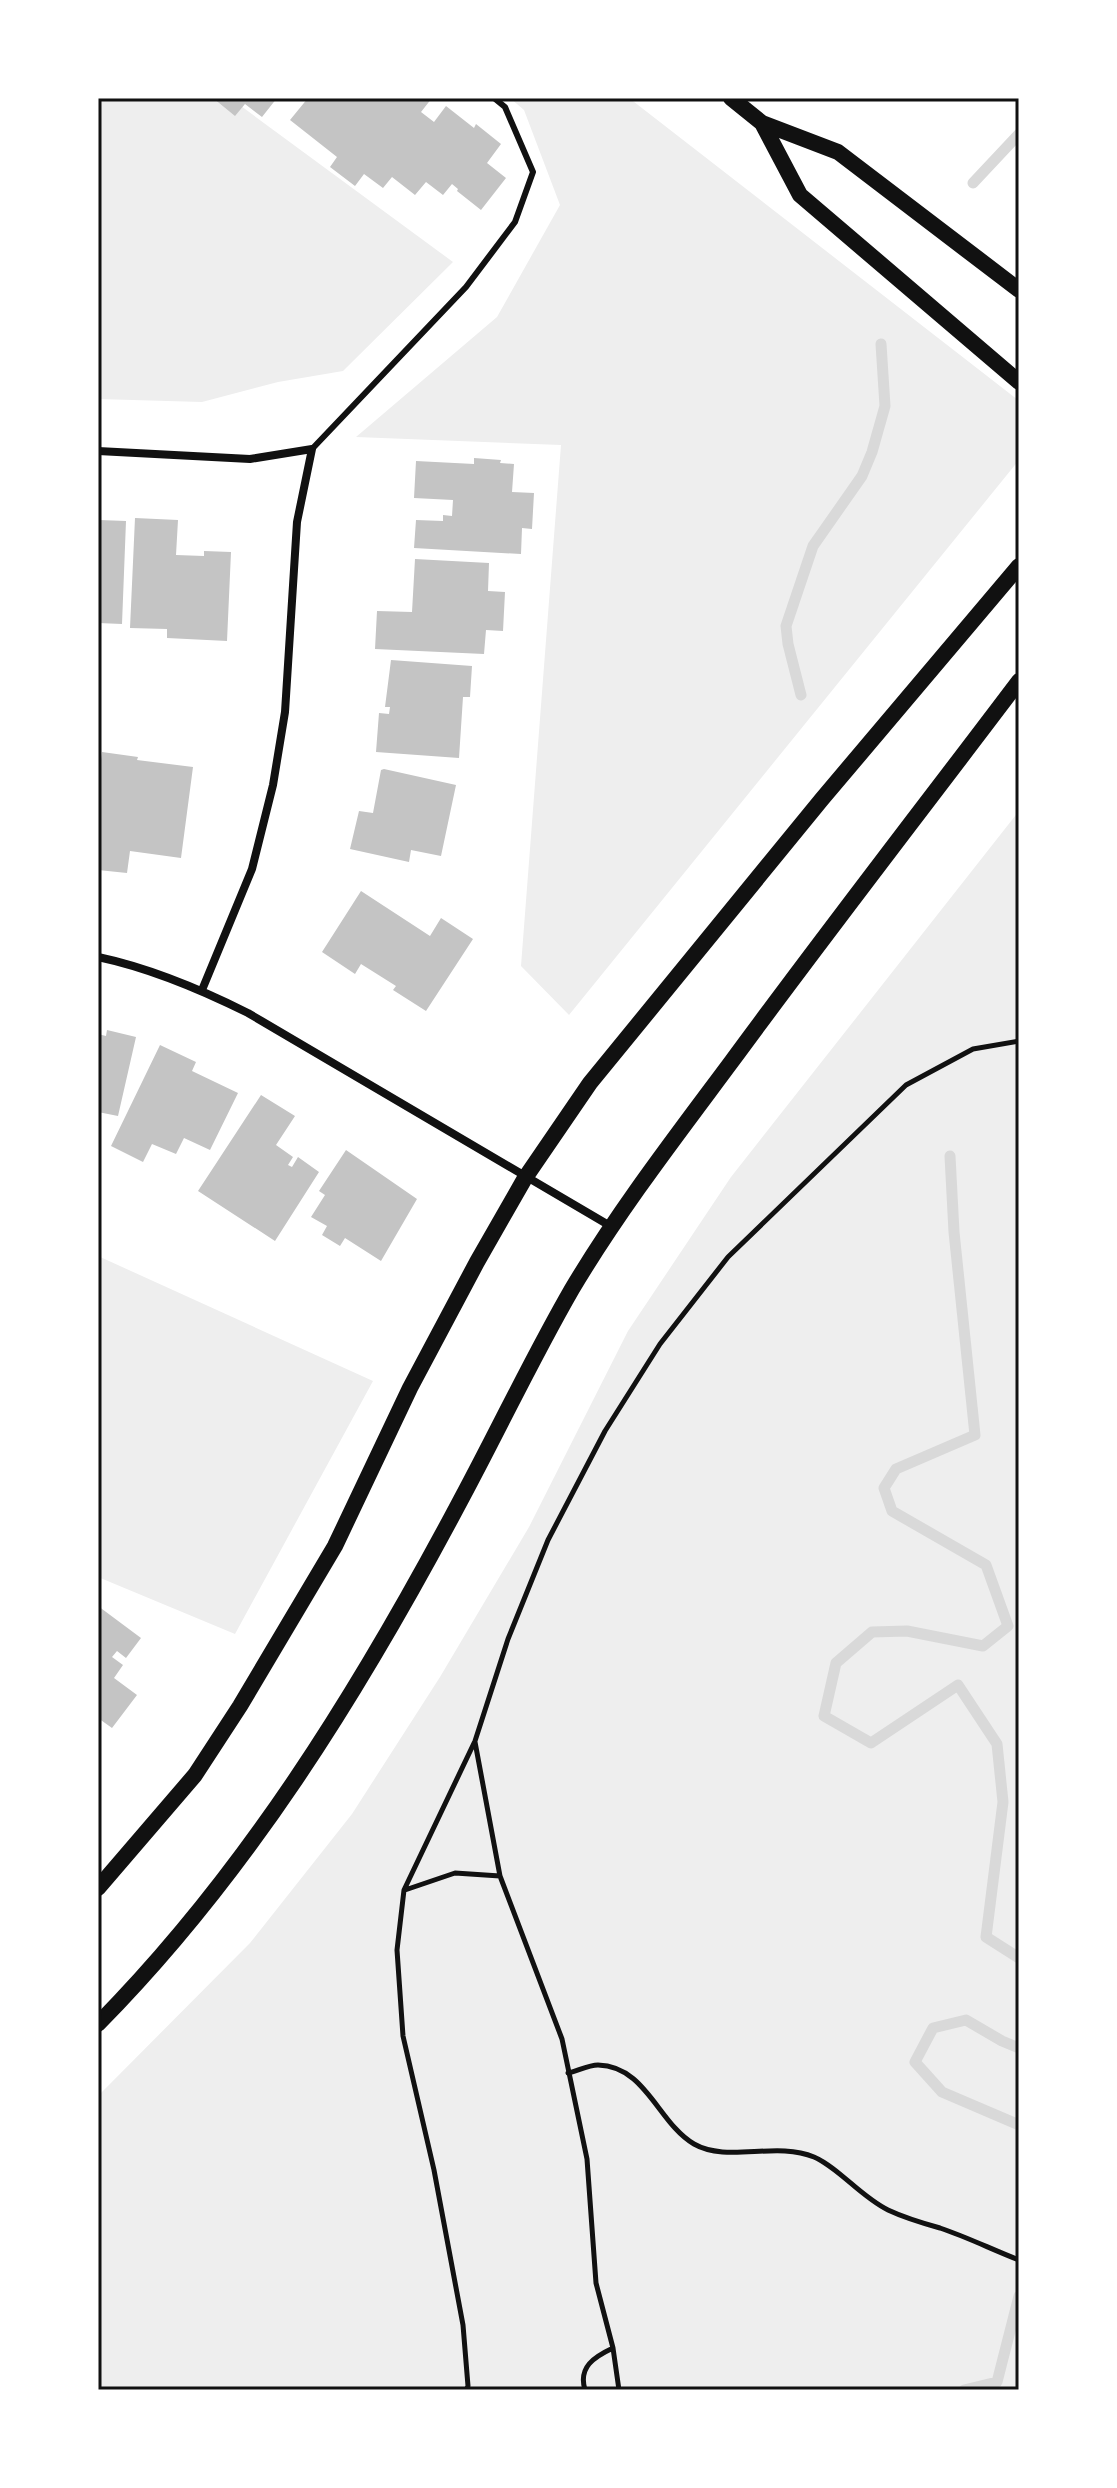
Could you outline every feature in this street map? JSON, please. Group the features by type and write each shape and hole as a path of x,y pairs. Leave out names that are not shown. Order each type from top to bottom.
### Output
{"main road":[{"path":"731,98 762,123 838,152 1019,290"},
{"path":"762,123 800,195 1019,382"},
{"path":"98,1888 195,1775 240,1706 335,1546 410,1388 477,1262 525,1178 590,1083 822,799 1019,566"},
{"path":"98,2024 146,1976 249,1850 399,1612 573,1288 612,1228 830,929 1019,681"}],"street":[{"path":"98,451 250,459 312,449 297,522 285,712 273,785 252,869 202,990"},
{"path":"98,957 123,962 202,990 248,1013 612,1228"}],"lane":[{"path":"312,449 466,287 515,222 533,172 505,107 494,98"}],"path":[{"path":"466,2390 463,2325 434,2170 403,2036 397,1950 404,1890 475,1741 508,1639 548,1540 605,1431 660,1344 728,1257 906,1085 973,1049 1019,1041"},
{"path":"475,1741 500,1876 562,2039 587,2159 596,2283 613,2348 619,2390"},
{"path":"404,1890 455,1873 500,1876"},
{"path":"568,2073 597,2065 616,2070 634,2078 677,2130 695,2145 724,2152 773,2149 816,2158 860,2194 888,2210 1019,2260"},
{"path":"585,2390 582,2377 587,2365 595,2356 613,2348"}],"shaded area":[{"path":"98,98 230,98 453,262 343,371 278,382 202,402 98,399"},
{"path":"510,98 629,98 1018,400 1019,404 1019,460 569,1015 521,966 561,445 356,437 497,317 560,205 524,110"},
{"path":"1019,811 1019,2390 98,2390 98,2096 250,1943 352,1814 440,1677 529,1527 628,1331 731,1177"},
{"path":"98,1256 373,1381 235,1634 98,1577"}],"building":[{"path":"213,98 277,98 262,117 245,104 235,116"},
{"path":"308,98 432,98 421,112 434,122 446,106 501,144 487,163 506,178 481,210 452,184 443,195 426,182 415,195 392,177 383,188 364,174 355,186 330,167 337,157 290,120"},
{"path":"474,458 514,464 512,492 534,493 532,529 522,528 521,554 414,548 416,520 443,521 443,515 452,516 453,500 414,498 416,461 474,464"},
{"path":"135,518 178,520 176,555 204,556 204,551 231,552 227,641 167,638 167,629 130,628"},
{"path":"99,520 126,521 122,624 98,623"},
{"path":"415,559 489,563 488,591 505,592 503,631 486,630 484,654 375,649 377,611 412,612"},
{"path":"391,660 472,666 470,697 463,697 459,758 376,752 379,713 389,714 390,707 385,707"},
{"path":"102,752 193,767 181,858 130,851 127,873 98,870 98,781"},
{"path":"381,770 456,785 441,856 411,850 409,862 350,849 359,811 373,813"},
{"path":"361,891 430,936 441,918 473,939 426,1011 393,990 396,986 361,964 355,974 322,952"},
{"path":"107,1030 136,1037 118,1116 98,1112 98,1034 106,1036"},
{"path":"160,1045 196,1062 192,1071 238,1093 210,1150 184,1138 176,1154 152,1144 143,1162 111,1146"},
{"path":"261,1095 295,1116 276,1145 293,1157 288,1165 292,1167 298,1157 319,1172 275,1241 198,1191"},
{"path":"346,1150 417,1199 381,1261 345,1238 340,1246 322,1235 327,1226 311,1217 325,1195 319,1191"},
{"path":"98,1606 141,1638 126,1658 117,1651 112,1657 123,1665 114,1678 137,1695 112,1728 98,1718"}],"waterway":[{"path":"973,183 1019,134"},
{"path":"801,695 786,626 813,546 862,476 872,452 885,406 881,344"},
{"path":"950,1156 954,1232 975,1435 896,1469 884,1488 892,1511 986,1565 1008,1626 983,1646 907,1631 872,1632 836,1663 824,1716 871,1743 958,1685 997,1744 1003,1802 986,1937 1019,1958"},
{"path":"1019,2048 966,2020 933,2028 915,2062 942,2092 1019,2125"},
{"path":"964,2390 997,2382 1019,2296"}]}
